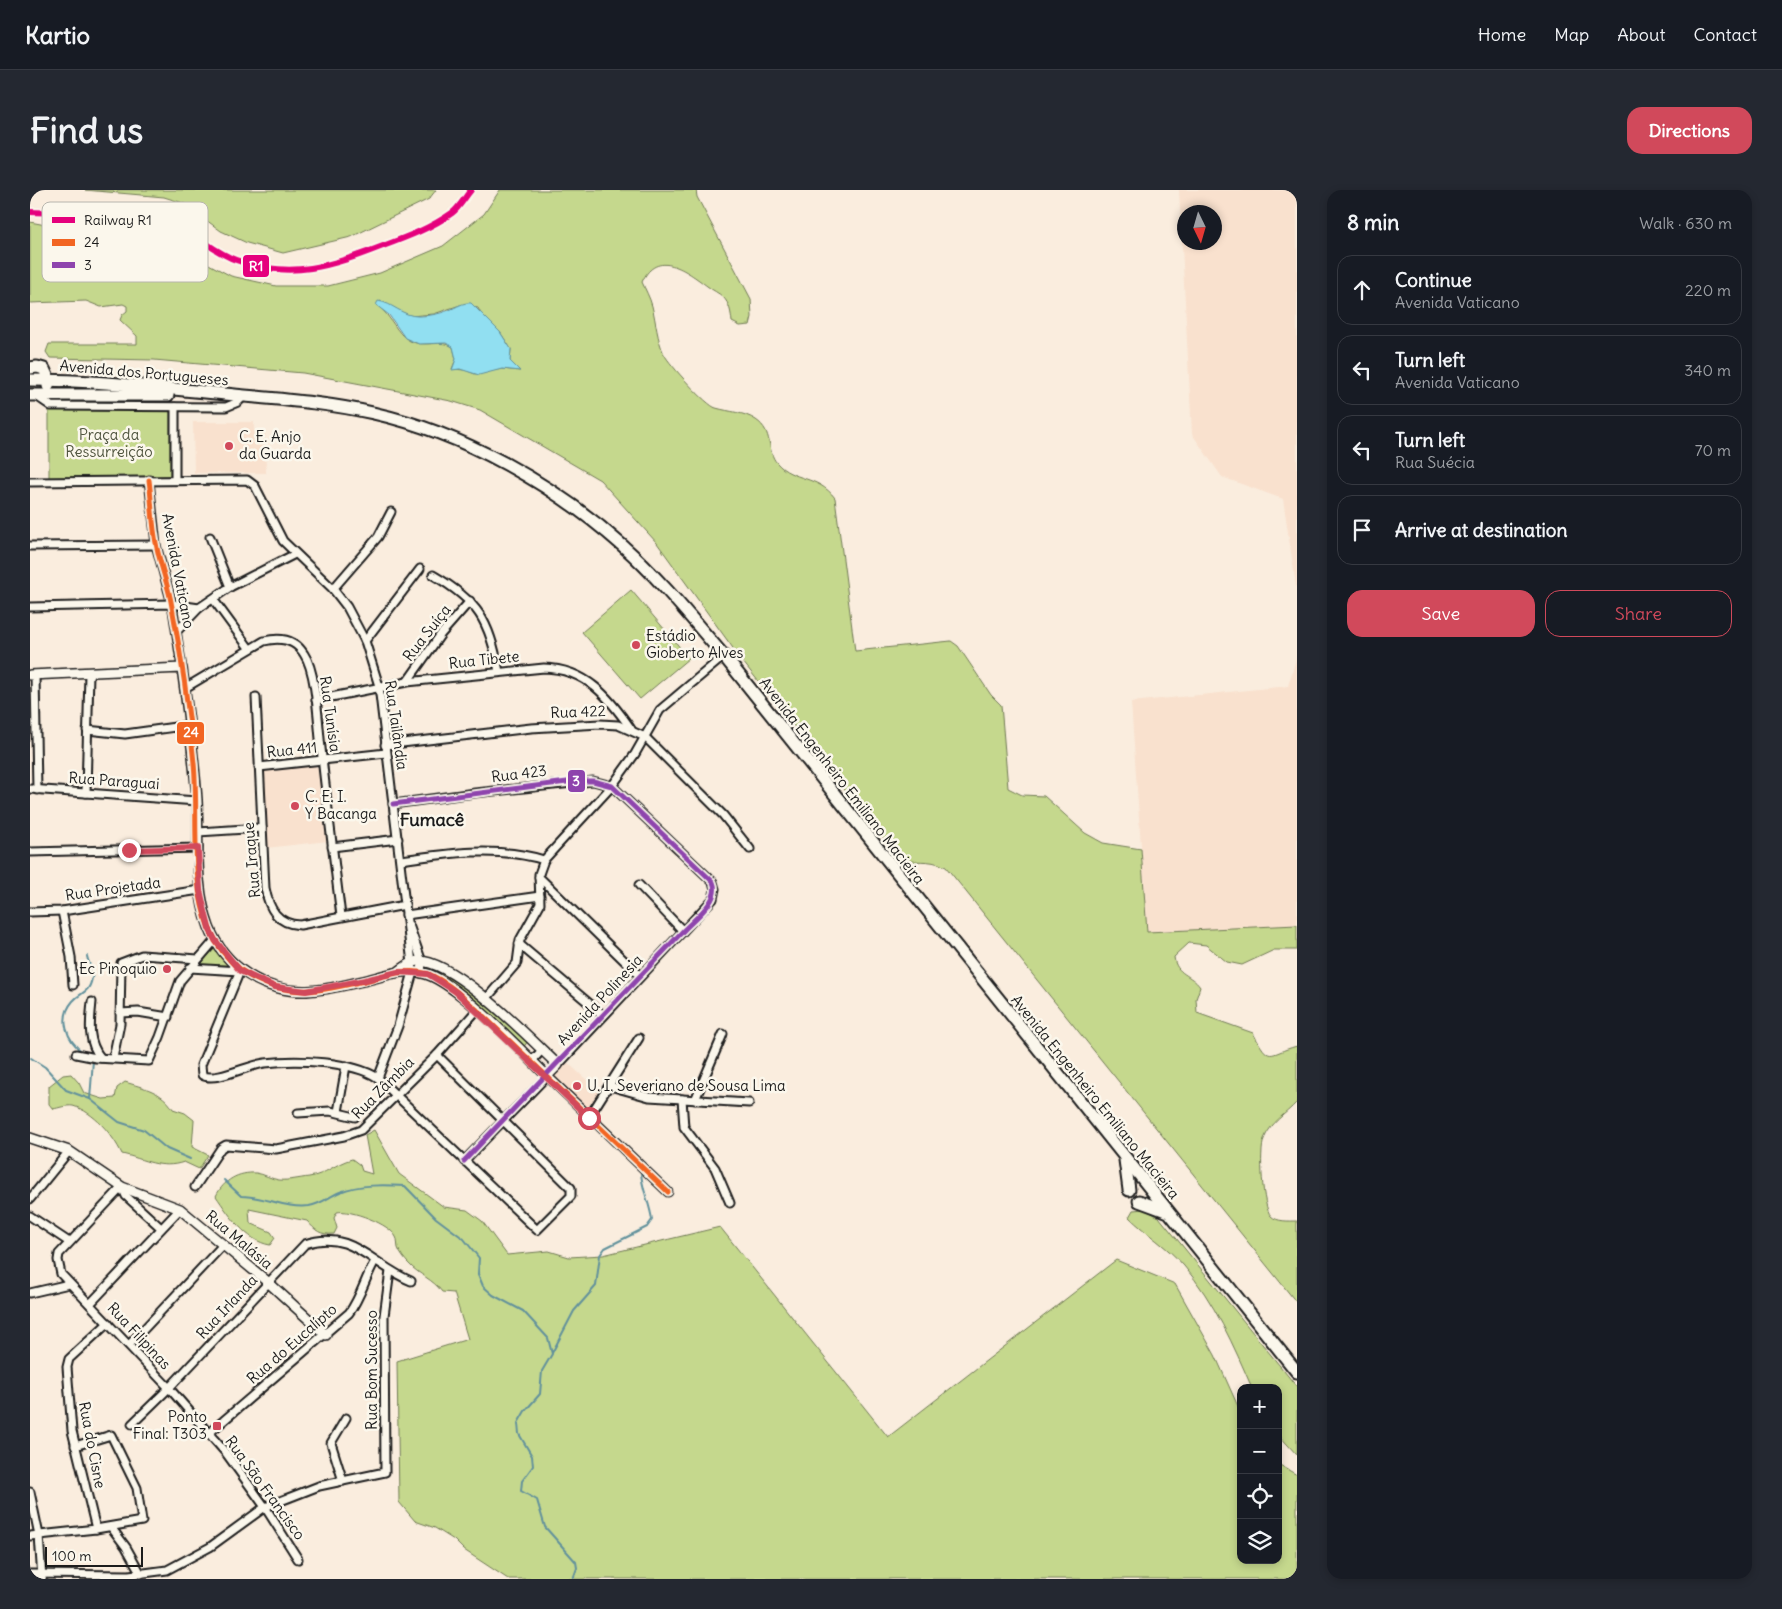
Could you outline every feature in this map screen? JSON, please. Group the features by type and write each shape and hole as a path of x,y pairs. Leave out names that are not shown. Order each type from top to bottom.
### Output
{"highway":[{"path":"30,368 44,369 49,380 48,386 32,394"},
{"name":"Avenida dos Portugueses","path":"30,380 239,396"},
{"name":"Avenida dos Portugueses","path":"32,394 239,396"},
{"name":"Avenida Engenheiro Emiliano Macieira","path":"239,396 335,406 373,413 415,426 496,460 552,492 623,546 648,570 724,656 1297,1372"},
{"path":"1125,1158 1129,1190"},
{"path":"1139,1201 1168,1212"}],"street":[{"path":"32,394 51,406 226,407 238,402 239,396"},
{"path":"30,482 175,479 175,407"},
{"name":"Rua Tailândia","path":"175,479 243,479 255,486 276,530 295,554 333,589 347,607 365,641 379,686 406,915 415,969"},
{"name":"Avenida Vaticano","path":"149,480 156,545 172,604 190,725 197,800 200,890 207,922 215,940 240,971 275,987 306,991 349,984 415,969 422,962 438,966 486,999 558,1065"},
{"path":"333,589 378,537 391,512"},
{"path":"210,537 230,588"},
{"path":"30,546 156,545"},
{"path":"176,630 199,608 230,588 295,554"},
{"path":"365,641 420,570"},
{"path":"433,575 462,592 470,601 490,631 498,672"},
{"path":"213,599 249,648"},
{"name":"Rua Suíça","path":"407,682 441,634 470,601"},
{"path":"30,607 172,604 199,608"},
{"name":"Rua Tunísia","path":"185,688 249,648 274,638 294,643 308,662 316,700 341,916"},
{"path":"486,999 517,963 519,944 527,926 538,909 540,896 539,877 544,860 612,786 636,754 660,710 724,656"},
{"path":"34,790 33,675 182,668"},
{"name":"Rua Tibete","path":"316,700 379,686 407,682 498,672 558,668 578,675 603,693 632,730"},
{"path":"86,793 89,673"},
{"name":"Rua Iraque","path":"256,697 262,828 266,888 270,908 285,922 300,925 405,905"},
{"name":"Rua 422","path":"385,745 540,727 600,724 632,730 645,737 723,815 750,849"},
{"path":"87,730 125,734 190,725"},
{"name":"Rua 411","path":"259,767 386,753"},
{"name":"Rua 423","path":"393,804 575,781 593,781 612,786"},
{"name":"Avenida Polinesia","path":"464,1161 558,1065 713,899 715,889 713,882 612,786"},
{"name":"Rua Paraguai","path":"34,790 197,800"},
{"path":"198,832 262,828"},
{"path":"332,846 398,839"},
{"path":"30,852 198,848"},
{"path":"401,860 492,851 522,854 544,860"},
{"path":"539,877 640,976"},
{"path":"638,885 684,931"},
{"name":"Rua Projetada","path":"30,912 62,911 200,890"},
{"path":"406,915 540,896"},
{"path":"62,911 71,957 73,985"},
{"name":"Rua Tailândia","path":"406,915 422,962"},
{"path":"76,1054 138,1062 149,1061 168,1017 177,988 190,968 215,940"},
{"path":"519,944 603,1015"},
{"path":"113,1058 120,1012 122,962 142,955 198,959"},
{"path":"190,968 240,971 201,1065 202,1076 211,1078 251,1066 279,1062 360,1068 378,1078 535,1230 540,1228 572,1196 571,1188 437,1055"},
{"path":"378,1078 398,1026 415,969"},
{"name":"Avenida Vaticano","path":"415,969 444,983 477,1010 668,1192"},
{"path":"92,1002 91,1040 94,1050 101,1058"},
{"name":"Rua Zâmbia","path":"195,1188 221,1148 228,1145 276,1149 355,1133 367,1125 437,1055 477,1010"},
{"path":"120,1012 138,1012 168,1017"},
{"path":"695,1100 723,1034"},
{"path":"589,1118 639,1038"},
{"path":"532,1061 542,1050"},
{"path":"338,1112 346,1066"},
{"path":"610,1086 643,1096 749,1103"},
{"path":"682,1099 684,1127 715,1168 730,1203"},
{"path":"298,1113 323,1110 355,1117"},
{"name":"Rua Malásia","path":"30,1138 69,1151 122,1187 180,1209 269,1283 326,1335"},
{"path":"30,1199 69,1151"},
{"path":"30,1216 69,1242 122,1187 126,1196 162,1228"},
{"path":"90,1304 180,1209"},
{"name":"Rua Irlanda","path":"132,1424 170,1388 305,1244 321,1241 351,1244 375,1260"},
{"name":"Rua Filipinas","path":"69,1242 59,1254 59,1269 69,1284 170,1388 208,1434"},
{"path":"129,1346 223,1244"},
{"path":"375,1260 390,1271 411,1281"},
{"name":"Rua do Eucalípto","path":"208,1434 326,1335 356,1303 367,1274 375,1260"},
{"name":"Rua Bom Sucesso","path":"344,1481 383,1473 386,1468 384,1316 390,1271"},
{"path":"30,1293 69,1284"},
{"name":"Rua do Cisne","path":"96,1529 75,1446 70,1414 68,1362 108,1323"},
{"path":"30,1574 42,1577 141,1574 167,1570 184,1562 228,1535 265,1507 319,1486 344,1481 331,1443 346,1418"},
{"name":"Rua São Francisco","path":"208,1434 239,1469 298,1559"},
{"path":"30,1536 111,1527 142,1521 137,1488 111,1435 75,1446"},
{"path":"30,1492 38,1535 42,1577"},
{"path":"111,1527 126,1547 141,1574"}],"shaded area":[{"path":"1179,190 1297,190 1297,592 1283,499 1222,477 1192,434 1182,250 1222,250 1222,205 1180,205"},
{"name":"C. E. Anjo da Guarda","path":"193,422 254,422 254,431 265,431 266,473 194,473"},
{"path":"1297,656 1297,925 1147,933 1131,702 1288,686"},
{"name":"C. E. I. Y Bacanga","path":"310,765 317,767 320,772 328,841 266,848 264,769"},
{"name":"U. I. Severiano de Sousa Lima","path":"567,1062 602,1094 587,1111 553,1078"}],"green space":[{"path":"85,190 436,190 429,199 351,237 283,253 247,243 221,231 208,221 208,202 180,202 164,197"},
{"path":"500,190 696,190 697,197 751,299 752,317 750,325 740,326 732,322 729,306 720,294 682,269 664,264 656,266 648,272 642,282 651,303 664,354 680,375 711,406 747,415 762,425 768,436 774,458 783,469 821,485 835,498 855,651 951,641 958,646 991,695 1001,705 1008,788 1022,795 1044,796 1085,833 1103,843 1141,849 1147,932 1297,925 1297,950 1274,950 1242,965 1227,962 1206,945 1189,943 1174,957 1175,963 1181,971 1200,987 1196,999 1197,1013 1253,1033 1263,1050 1270,1054 1297,1046 1297,1102 1274,1123 1267,1133 1262,1146 1262,1166 1265,1202 1271,1216 1280,1220 1297,1221 1297,1303 946,867 933,862 911,861 899,858 743,662 657,543 600,480 480,410 451,401 303,373 154,360 50,358 46,352 49,344 137,344 137,336 120,320 127,311 127,306 123,304 101,307 86,301 30,303 30,222 42,224 42,282 208,282 208,264 231,276 276,286 328,286 380,273 443,246 484,214","holes":["380,301 410,316 434,314 460,305 478,308 482,316 500,332 511,349 510,361 520,371 502,369 475,374 465,370 452,369 456,359 453,347 444,344 422,344 410,341 401,334 387,314 378,306"]},
{"name":"Praça da Ressurreição","path":"49,410 170,410 170,476 49,478"},
{"name":"Estádio Gioberto Alves","path":"631,590 689,658 640,699 582,632"},
{"path":"215,948 231,968 198,967"},
{"path":"428,966 456,982 481,1000 528,1041 523,1048 426,970"},
{"path":"71,1074 79,1083 84,1093 103,1099 115,1098 117,1088 125,1082 146,1088 158,1094 173,1109 185,1113 194,1120 192,1147 208,1155 199,1169 184,1162 168,1165 160,1164 122,1154 114,1139 88,1113 73,1106 53,1109 49,1104 49,1086 63,1075"},
{"path":"374,1130 399,1174 444,1207 467,1210 482,1221 507,1255 549,1251 569,1257 603,1255 720,1227 888,1437 1116,1260 1175,1284 1215,1355 1237,1404 1237,1564 1282,1564 1282,1466 1297,1475 1297,1579 508,1579 435,1528 415,1521 399,1502 397,1361 468,1339 454,1293 442,1292 413,1268 400,1252 397,1238 386,1227 360,1215 337,1212 334,1218 337,1228 334,1234 325,1234 319,1232 307,1221 249,1209 250,1223 271,1232 275,1238 270,1245 261,1243 246,1233 232,1219 216,1196 227,1181 249,1173 256,1173 279,1180 294,1179 315,1176 352,1159 360,1165 362,1171 372,1174 365,1135"},
{"path":"1144,1209 1159,1217 1297,1387 1297,1455 1282,1438 1282,1384 1250,1384 1223,1324 1205,1294 1184,1266 1129,1217 1133,1210"}],"water":[{"path":"378,301 407,314 418,316 438,314 463,304 471,303 500,332 511,349 510,361 520,371 502,369 479,375 460,369 452,370 456,359 453,347 446,343 419,344 405,338 389,315 376,305"}],"waterway":[{"path":"83,1052 69,1036 65,1022 68,1008 76,998 87,990 91,983 92,973 87,956"},
{"path":"31,1058 45,1067 66,1090 90,1099 119,1122 144,1130 167,1149 190,1159"},
{"path":"90,1099 93,1060"},
{"path":"552,1353 574,1311 596,1286 600,1255 605,1248 647,1227 652,1220 642,1183 641,1171"},
{"path":"224,1180 241,1196 292,1206 318,1204 347,1189 381,1185 405,1186 436,1218 464,1239 479,1258 478,1274 483,1286 493,1295 523,1311 548,1338 552,1354 542,1371 540,1394 525,1411 518,1423 519,1434 532,1456 533,1466 522,1481 521,1491 537,1500 545,1527 576,1562 577,1568 573,1579"}],"rail line":[{"name":"R1","path":"208,244 227,256 256,266 293,270 311,268 346,259 419,232 452,213 471,190"},
{"name":"R1","path":"30,212 42,212"}],"transit line":[{"name":"24","path":"149,480 155,540 171,600 187,704 194,763 199,891 203,911 210,930 223,952 250,976 261,982 285,989 315,990 412,971 435,977 454,990 477,1010 668,1192"},
{"name":"3","path":"393,804 575,781 593,781 612,786 713,882 713,895 700,915 464,1161"}],"place":[{"name":"C. E. Anjo da Guarda","path":"229,446"},
{"name":"Estádio Gioberto Alves","path":"636,645"},
{"name":"C. E. I. Y Bacanga","path":"295,806"},
{"name":"Ec Pinoquio","path":"167,969"},
{"name":"U. I. Severiano de Sousa Lima","path":"577,1086"},
{"name":"Ponto Final: T303","path":"217,1426"}],"district":[{"name":"Fumacê","path":"432,820"}],"route":[{"path":"129,850 198,848 200,890 209,928 225,954 240,971 275,987 306,991 324,989 398,972 421,972 428,974 444,983 477,1010 540,1068 589,1118"}]}
